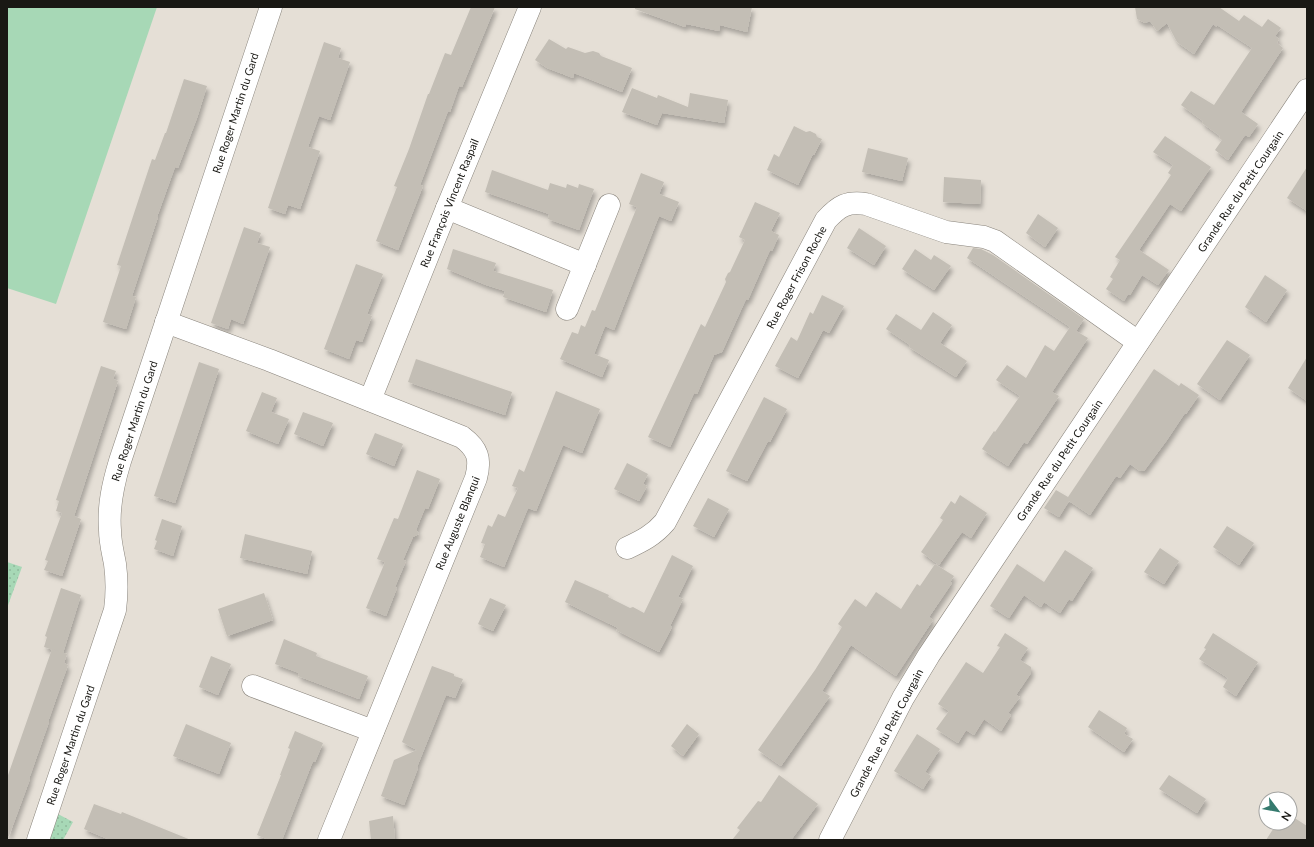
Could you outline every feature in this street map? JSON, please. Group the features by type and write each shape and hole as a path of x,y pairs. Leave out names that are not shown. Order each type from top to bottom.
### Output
{"street":[{"name":"Rue Roger Martin du Gard","path":"38,840 115,610 117,582 109,513 110,500 120,461 271,7"},
{"name":"Rue François Vincent Raspail","path":"370,400 530,7"},
{"name":"Grande Rue du Petit Courgain","path":"830,840 923,664 1307,90"},
{"name":"Rue Roger Frison Roche","path":"627,548 644,541 657,531 665,522 826,220 834,211 843,205 854,202 866,204 946,232 984,237 995,241 1138,342"},
{"path":"567,309 609,205"},
{"path":"447,208 585,265"},
{"name":"Rue Auguste Blanqui","path":"166,322 269,360 462,437 475,450 478,458 479,467 476,478 329,840"},
{"path":"253,686 373,731"}],"green space":[{"path":"7,7 157,7 56,304 7,288"},
{"path":"7,562 22,567 7,608"},
{"path":"58,814 73,822 63,840 48,840"}],"building":[{"path":"471,7 495,7 462,87 459,86 450,112 448,111 420,185 423,186 398,250 376,241 397,187 394,186 409,149 428,94 445,53 451,55"},
{"path":"635,7 752,7 747,32 720,25 719,31 686,24 685,27 635,9"},
{"path":"1135,7 1219,7 1239,21 1244,15 1262,27 1268,19 1281,28 1275,36 1279,39 1277,43 1283,48 1241,112 1258,124 1249,137 1245,135 1228,160 1215,150 1222,140 1219,138 1220,136 1181,105 1191,91 1214,105 1252,48 1217,25 1217,27 1213,24 1194,54 1177,42 1167,23 1157,31 1150,21 1145,23 1137,19"},
{"path":"549,39 566,49 568,47 585,53 593,51 599,53 601,56 632,68 622,92 574,73 573,78 547,68 535,60"},
{"path":"324,42 341,48 338,58 350,62 330,120 319,116 308,147 320,151 300,209 288,205 285,214 268,208"},
{"path":"184,79 207,86 197,118 178,168 175,167 157,217 132,296 136,297 126,329 103,322 121,266 117,265 152,159 155,160 166,133"},
{"path":"632,88 657,98 658,95 688,107 690,93 728,100 724,123 662,113 657,125 622,112"},
{"path":"794,126 806,132 810,131 822,139 798,185 767,170 774,154 779,157"},
{"path":"1165,136 1211,167 1181,211 1170,204 1139,250 1169,270 1158,285 1142,275 1130,295 1128,294 1124,301 1106,289 1113,279 1110,277 1120,260 1115,257 1171,175 1168,173 1173,165 1153,152"},
{"path":"868,148 908,158 902,181 862,172"},
{"path":"1307,167 1307,211 1287,198"},
{"path":"492,170 548,190 550,183 566,188 567,184 578,188 579,184 594,189 579,230 548,219 549,214 485,192"},
{"path":"641,173 664,182 659,194 679,202 671,221 659,216 614,330 605,326 594,354 609,360 602,377 560,359 572,332 578,334 581,325 585,327 592,310 595,311 637,207 629,204"},
{"path":"944,177 981,180 980,204 943,202"},
{"path":"755,202 780,213 771,231 779,235 772,251 770,250 748,300 746,299 722,352 714,355 697,394 694,393 670,447 648,437 701,324 705,327 726,282 725,279 730,272 745,240 739,237"},
{"path":"1038,214 1058,228 1045,247 1026,233"},
{"path":"244,227 261,233 257,243 270,247 243,324 231,319 228,329 211,323"},
{"path":"859,228 886,246 874,265 847,248"},
{"path":"973,248 981,249 993,255 1084,319 1076,331 1088,338 1052,392 1059,396 1027,444 1024,442 1008,466 982,449 1020,396 996,380 1007,365 1026,378 1045,345 1054,351 1070,327 967,258"},
{"path":"453,249 496,263 493,271 553,290 546,312 503,297 505,291 447,269"},
{"path":"915,249 931,260 934,255 951,266 934,290 902,269"},
{"path":"356,264 383,274 367,314 372,316 362,342 356,340 349,359 324,349"},
{"path":"1265,275 1287,290 1266,322 1245,307"},
{"path":"822,295 844,306 829,333 823,330 798,378 775,366 791,337 797,341 810,312 813,314"},
{"path":"933,312 952,325 940,343 967,361 956,377 909,347 910,345 886,329 896,314 921,330"},
{"path":"1227,340 1250,355 1220,400 1197,384"},
{"path":"1307,357 1307,401 1288,388"},
{"path":"416,359 512,392 505,415 408,382"},
{"path":"199,362 219,369 175,503 154,496"},
{"path":"101,366 116,371 113,379 118,381 74,516 81,519 62,576 44,570 48,561 45,560 62,513 56,511 59,501 56,500"},
{"path":"1154,369 1179,386 1181,383 1199,395 1144,471 1140,471 1130,464 1120,478 1116,476 1090,515 1069,501 1059,517 1044,508 1056,490 1068,497"},
{"path":"556,391 600,409 582,453 563,445 536,511 528,508 504,567 480,557 485,544 481,543 488,525 492,527 498,514 505,517 518,488 512,486 519,469 524,472"},
{"path":"262,392 277,398 271,412 289,419 278,444 246,431"},
{"path":"764,397 787,409 747,481 726,471"},
{"path":"303,412 333,423 323,446 294,434"},
{"path":"375,433 403,444 394,466 366,454"},
{"path":"627,463 648,474 643,484 647,486 639,501 614,489"},
{"path":"417,470 440,479 428,509 425,508 416,530 419,534 413,537 403,560 406,561 395,587 397,588 386,616 366,608 385,562 377,559 394,518 398,519"},
{"path":"960,495 987,513 971,538 962,532 939,565 921,552 943,520 940,518 951,501 955,504"},
{"path":"708,498 729,509 714,537 693,526"},
{"path":"162,519 182,526 173,556 154,549 157,541 155,540"},
{"path":"1227,526 1254,543 1239,565 1213,547"},
{"path":"245,534 312,551 307,574 240,558"},
{"path":"1160,548 1179,561 1164,584 1144,572"},
{"path":"1065,550 1093,568 1072,601 1069,599 1060,613 1044,602 1041,607 1024,595 1009,618 990,606 1017,564 1044,582"},
{"path":"672,555 693,566 678,597 683,599 670,626 672,627 659,652 616,630 618,628 565,602 575,580 609,595 608,597 630,608 633,607 644,613"},
{"path":"935,564 954,576 950,582 952,583 929,617 933,620 896,676 851,645 822,691 830,696 781,766 758,750 815,670 842,627 838,624 855,599 866,607 876,592 901,609 917,584 920,586"},
{"path":"61,588 81,595 63,653 44,647 47,637 45,636"},
{"path":"264,593 273,620 227,636 218,609"},
{"path":"490,598 506,605 493,631 478,624"},
{"path":"1005,633 1028,648 1020,660 1031,667 1031,673 1016,695 1020,697 1008,713 1011,715 1001,731 984,719 974,735 966,730 958,743 936,729 949,711 938,704 966,662 983,673 1000,647 997,646"},
{"path":"1213,633 1258,662 1236,696 1223,687 1228,678 1199,659 1206,649 1204,648"},
{"path":"284,639 317,653 316,656 368,676 359,699 298,676 299,673 275,664"},
{"path":"52,649 67,654 64,663 68,665 30,779 9,836 7,836 7,778"},
{"path":"211,656 231,664 218,695 199,687"},
{"path":"432,666 463,679 455,698 446,695 417,767 418,768 404,805 381,796 394,760 417,750 402,742"},
{"path":"1099,710 1127,728 1124,734 1133,739 1124,752 1088,727"},
{"path":"186,724 231,743 219,774 173,756"},
{"path":"687,724 699,734 683,756 671,746"},
{"path":"295,731 323,743 315,762 313,761 282,840 269,840 257,835 281,775 290,749 288,748"},
{"path":"917,734 940,749 925,772 931,776 923,789 894,771"},
{"path":"779,775 818,804 791,840 732,840 740,830 737,828 758,801 761,802"},
{"path":"1169,775 1206,799 1197,813 1159,789"},
{"path":"94,804 121,814 122,812 191,840 110,840 84,829"},
{"path":"393,816 395,840 371,840 369,821"},
{"path":"1298,820 1307,826 1307,840 1266,840 1272,831 1298,831"}]}
